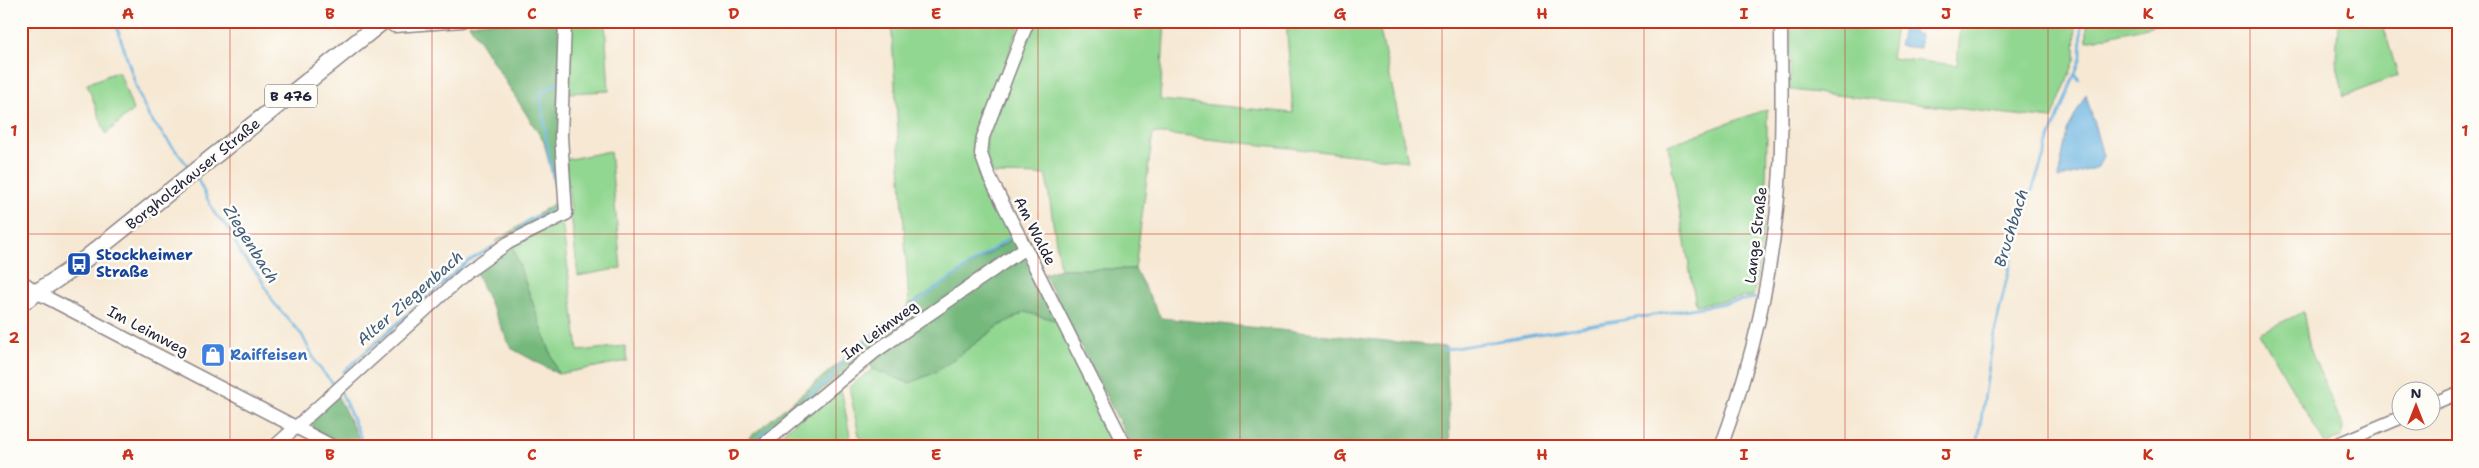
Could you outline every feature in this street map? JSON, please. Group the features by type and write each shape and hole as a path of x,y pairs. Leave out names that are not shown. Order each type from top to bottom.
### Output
{"main road":[{"name":"Borgholzhauser Straße","path":"21,303 79,264 385,21"}],"street":[{"name":"Borgholzhauser Straße","path":"385,21 394,26 462,21"},
{"path":"274,447 466,273 508,243 566,214 561,136 565,21"},
{"name":"Am Walde","path":"1028,21 980,147 983,162 1126,447"},
{"name":"Lange Straße","path":"1721,447 1755,342 1770,266 1780,168 1781,21"},
{"name":"Im Leimweg","path":"760,447 876,350 1025,248"},
{"path":"21,281 38,293"},
{"name":"Im Leimweg","path":"38,293 334,447"},
{"path":"2442,400 2458,393"},
{"path":"2331,447 2392,421"}],"green space":[{"path":"498,21 563,21 562,205 559,212 495,242 558,201 544,142 469,24"},
{"path":"569,21 605,21 609,91 567,93"},
{"path":"891,21 1021,21 973,150 1014,238 909,305"},
{"path":"1031,21 1165,21 1160,100 1293,113 1286,21 1378,21 1408,161 1153,133 1135,269 1060,269 1046,175 993,174 986,160 986,138"},
{"path":"1791,21 1897,21 1891,58 1957,65 1961,21 2076,21 2075,60 2052,119 1790,90"},
{"path":"2087,21 2173,21 2087,41"},
{"path":"2338,21 2382,21 2398,76 2344,96 2336,61"},
{"path":"116,72 120,74 133,110 106,134 87,84"},
{"path":"1767,109 1763,227 1753,296 1696,305 1668,145"},
{"path":"610,151 621,268 578,276 565,160"},
{"path":"562,221 578,351 625,346 627,361 558,374 512,245"},
{"path":"1014,238 1058,321 1025,312 999,326 936,372 909,383 873,369 861,357 753,447 738,447 909,305"},
{"path":"512,245 558,374 511,348 475,271"},
{"path":"1060,269 1135,269 1161,318 1446,347 1450,447 1132,447 1044,274"},
{"path":"1025,312 1058,321 1119,447 861,445 849,387 873,369 909,383 936,372 999,326"},
{"path":"2303,312 2310,349 2343,427 2341,438 2325,444 2259,333"},
{"path":"833,390 842,393 852,447 766,447"},
{"path":"337,395 363,447 347,447 313,432 312,420"}],"water":[{"path":"1904,23 1912,25 1915,33 1920,35 1920,48 1899,46"},
{"path":"2086,94 2103,156 2098,167 2058,179 2067,131"}],"waterway":[{"name":"Ziegenbach","path":"115,21 138,92 149,117 189,167"},
{"name":"Bruchbach","path":"1977,447 1993,339 2017,234 2050,138 2081,58 2082,21"},
{"name":"Bruchbach","path":"2075,74 2079,80"},
{"name":"Alter Ziegenbach","path":"516,233 528,220 554,211 557,206 558,196 549,158 541,100 542,91 556,85 557,81"},
{"name":"Ziegenbach","path":"197,178 215,214 228,228 242,256 260,277 274,303 302,335 317,365 335,386"},
{"path":"747,447 829,379 850,352 886,323 1009,238"},
{"name":"Alter Ziegenbach","path":"343,372 468,261 494,246"},
{"path":"1443,350 1756,298"},
{"name":"Ziegenbach","path":"341,392 365,447"}],"place":[{"name":"Stockheimer Straße","path":"79,264"},
{"name":"Raiffeisen","path":"213,355"}]}
